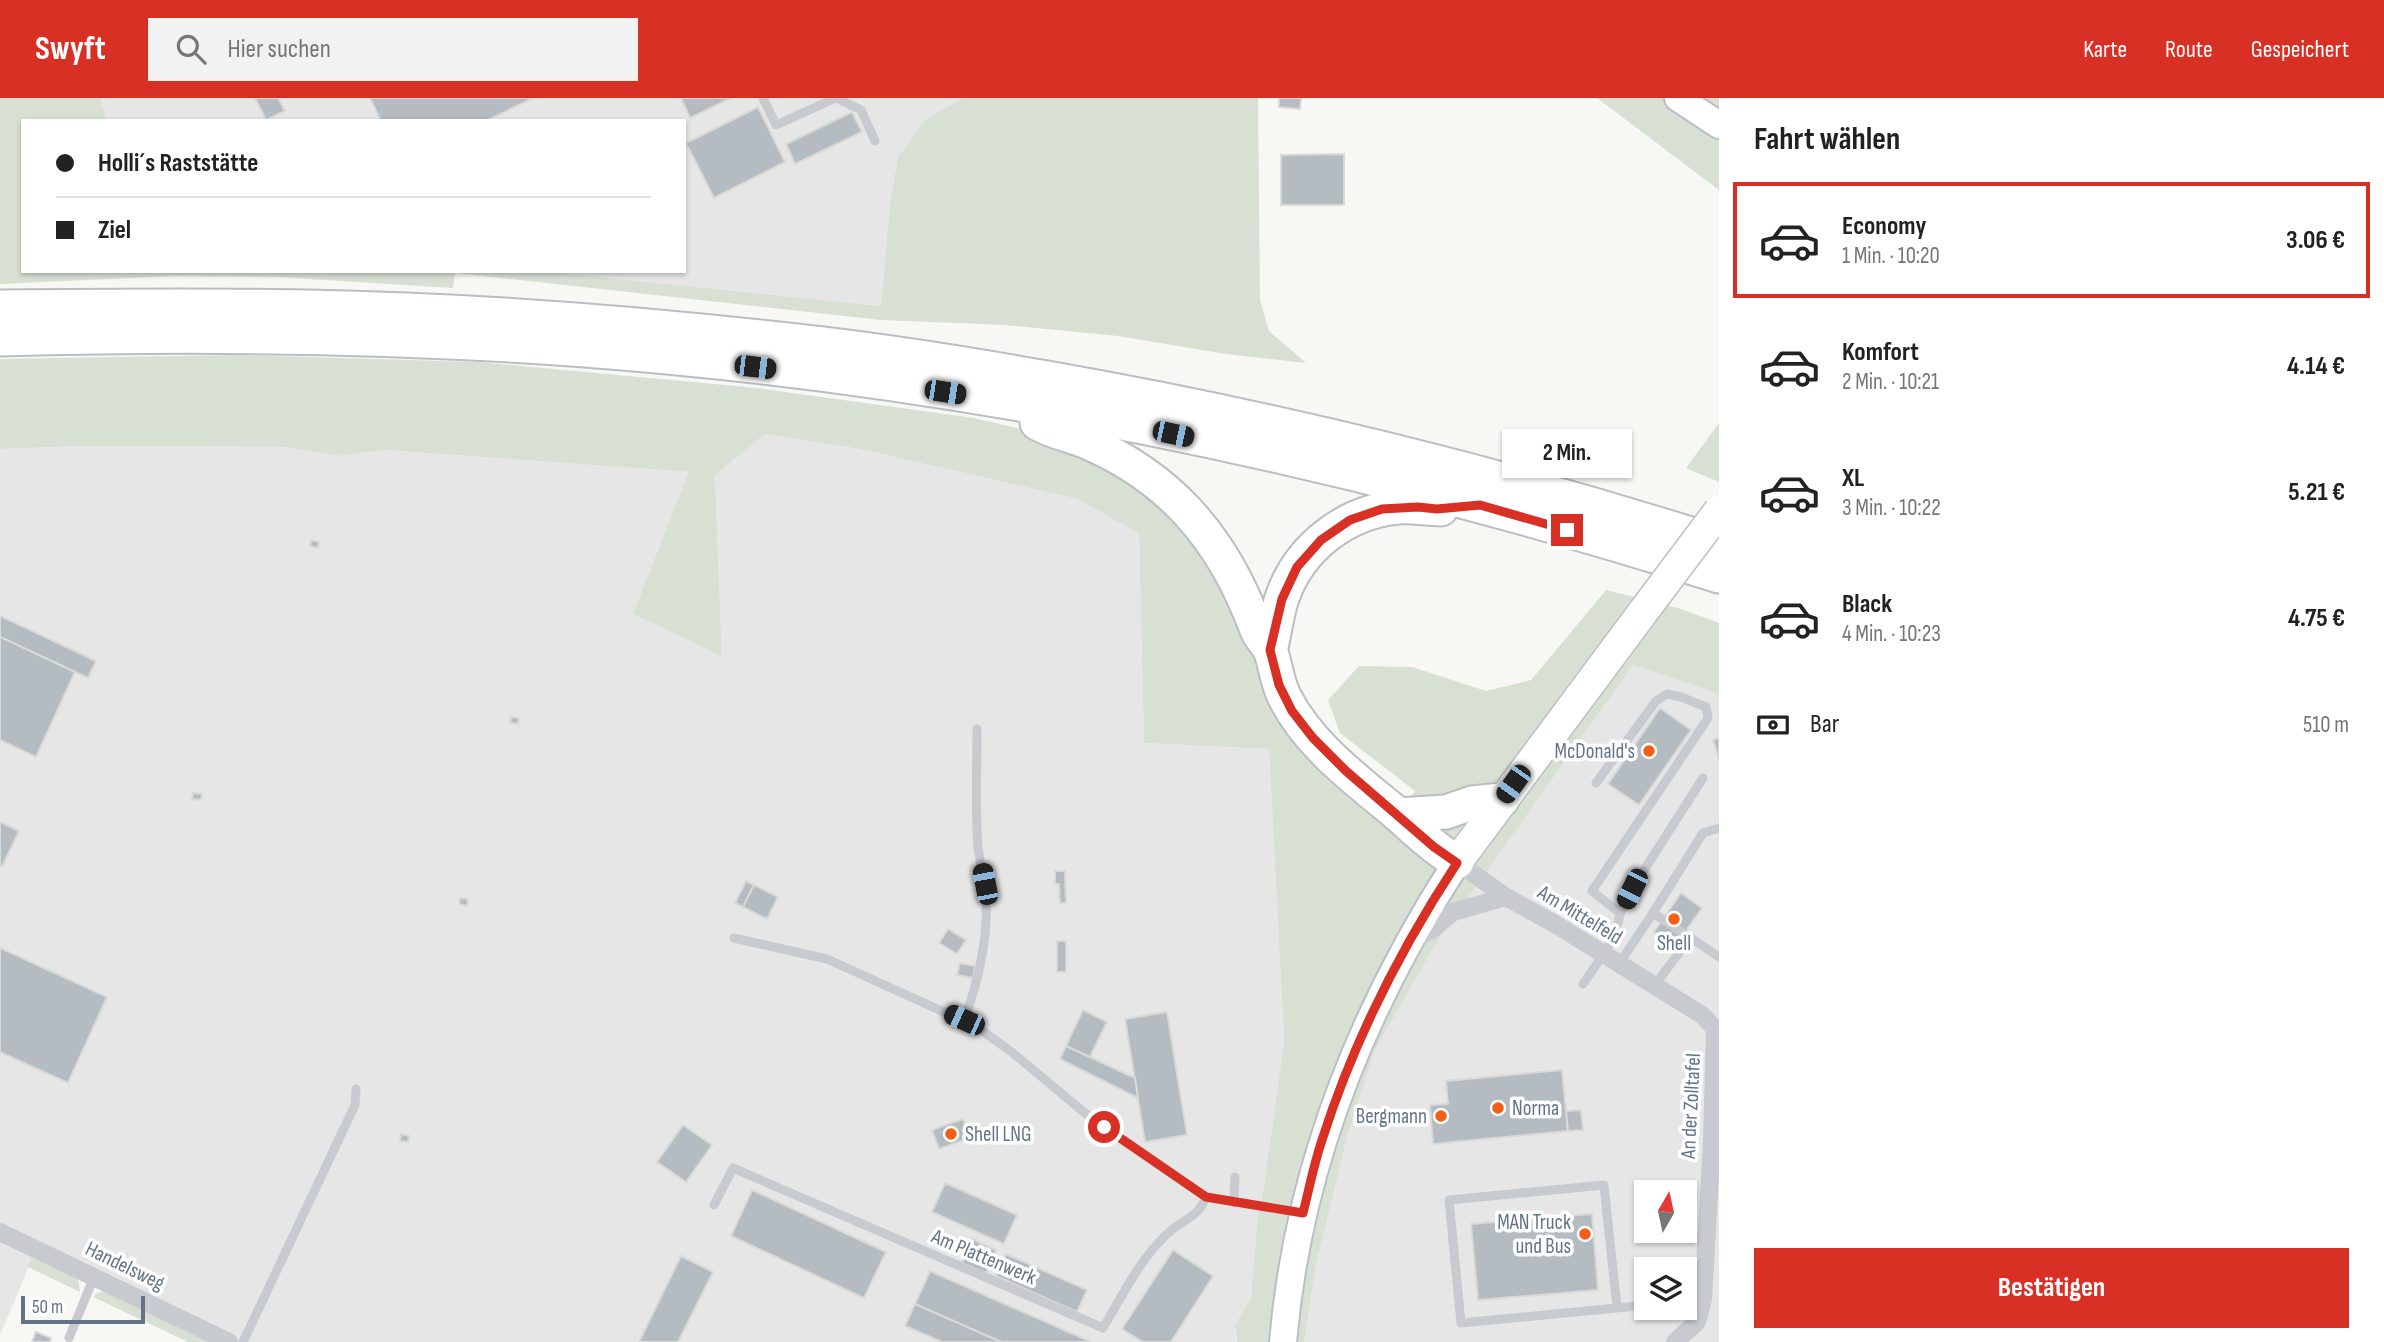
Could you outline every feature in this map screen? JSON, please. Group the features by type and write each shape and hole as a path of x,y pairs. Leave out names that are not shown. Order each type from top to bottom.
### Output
{"highway":[{"path":"0,307 308,307 481,314 781,339 931,359 1111,389 1307,430 1566,496 1719,543"},
{"path":"0,339 313,337 476,343 671,357 804,373 1002,401 1307,462 1480,505 1719,576"},
{"path":"1002,401 1042,426 1109,452 1130,464 1168,493 1217,548 1243,593 1258,633 1270,650 1279,685 1302,725 1328,754 1434,847 1457,863"},
{"path":"1270,650 1288,583 1308,552 1335,529 1350,520 1382,509 1437,509 1480,505"},
{"path":"1398,815 1446,812 1472,803 1502,800"}],"main road":[{"path":"1678,98 1719,125"},
{"path":"1283,1342 1292,1268 1320,1144 1366,1028 1411,940 1457,863 1502,800 1719,511"}],"street":[{"name":"Am Mittelfeld","path":"1457,863 1506,897 1604,954 1717,1027"},
{"path":"1411,940 1430,931 1453,912 1506,897"},
{"name":"An der Zolltafel","path":"1697,1274 1712,1141 1717,1027"},
{"name":"Handelsweg","path":"0,1232 229,1342"},
{"name":"An der Zolltafel","path":"1675,1342 1697,1320"}],"lane":[{"path":"763,98 776,125 836,98 861,110 875,141"},
{"path":"1596,783 1656,701 1667,694 1681,696 1706,708 1708,718 1592,891 1620,913"},
{"path":"964,1020 975,990 985,917 985,884 978,849 977,729"},
{"path":"1583,984 1604,954 1632,889 1703,778"},
{"path":"1619,964 1703,833 1719,828"},
{"path":"1653,913 1719,957"},
{"path":"1654,986 1691,937"},
{"path":"734,938 827,959 964,1020 993,1037 1085,1113 1206,1197 1303,1213"},
{"path":"243,1342 355,1105 356,1089"},
{"name":"Am Plattenwerk","path":"714,1205 733,1168 1103,1328 1151,1249 1202,1208 1206,1197"},
{"path":"1234,1203 1235,1177"},
{"path":"1617,1308 1604,1185 1449,1200 1461,1323 1634,1307"},
{"path":"69,1338 94,1276"}],"shaded area":[{"path":"0,98 100,98 106,119 21,119 21,273 455,273 453,288 278,277 175,276 0,284"},
{"path":"100,98 963,98 926,119 898,157 890,202 881,306 562,273 686,273 686,119 106,119"},
{"path":"963,98 1258,98 1260,300 1269,331 1306,363 1226,354 1118,336 1005,325 881,320 455,273 562,273 881,306 890,202 898,157 926,119"},
{"path":"1597,98 1719,98 1719,190"},
{"path":"233,355 478,362 757,388 974,418 1047,435 1160,495 1238,600 1389,827 1415,791 1340,733 1328,700 1359,666 1412,667 1486,691 1531,680 1606,590 1678,608 1719,623 1719,694 1633,665 1435,945 1375,1050 1348,1134 1316,1265 1304,1342 1237,1342 1235,1325 1251,1297 1257,1223 1284,1041 1269,749 1144,743 1139,534 1078,499 860,449 765,434 715,475 722,656 633,614 689,472 384,450 340,456 286,447 83,446 0,449 0,359"},
{"path":"1719,423 1719,482 1686,468"},
{"path":"765,434 860,449 1078,499 1139,534 1144,743 1269,749 1284,1041 1257,1223 1251,1297 1235,1325 1236,1342 217,1342 33,1255 0,1335 0,449 83,446 286,447 340,456 384,450 690,472 633,614 722,655 715,475"},
{"path":"1633,665 1719,694 1719,1342 1304,1342 1316,1265 1348,1134 1375,1050 1435,945"},
{"path":"32,1255 78,1279 80,1292 28,1267 0,1337"},
{"path":"105,1291 215,1342 188,1342 93,1297"}],"building":[{"path":"255,98 278,98 285,111 266,119"},
{"path":"370,98 533,98 490,119 380,119"},
{"path":"681,98 731,98 690,118"},
{"path":"1279,98 1301,98 1300,109 1279,107"},
{"path":"758,107 785,162 714,198 686,143"},
{"path":"852,112 862,132 795,164 786,144"},
{"path":"1344,154 1344,205 1281,205 1281,155"},
{"path":"311,540 319,542 318,548 310,546"},
{"path":"0,616 96,661 88,678 0,637"},
{"path":"0,637 75,672 36,757 0,740"},
{"path":"1660,708 1691,730 1639,805 1608,784"},
{"path":"511,717 519,718 518,724 510,723"},
{"path":"1719,738 1719,760 1713,740"},
{"path":"193,793 202,794 201,800 192,799"},
{"path":"0,822 19,831 2,867 0,866"},
{"path":"1055,871 1065,871 1066,903 1060,903"},
{"path":"746,881 754,885 743,907 735,903"},
{"path":"754,885 778,897 767,919 743,907"},
{"path":"1681,893 1702,908 1674,947 1654,932"},
{"path":"460,898 468,899 467,906 459,904"},
{"path":"948,929 966,940 957,954 939,943"},
{"path":"1057,941 1066,941 1066,972 1057,972"},
{"path":"0,948 107,997 68,1083 0,1052"},
{"path":"960,963 975,966 973,978 957,975"},
{"path":"1083,1010 1107,1022 1090,1057 1066,1046"},
{"path":"1167,1012 1187,1135 1145,1142 1125,1019"},
{"path":"1066,1046 1135,1078 1138,1098 1060,1059"},
{"name":"Norma","path":"1562,1070 1568,1131 1433,1144 1430,1105 1448,1104 1446,1081"},
{"path":"1581,1110 1583,1130 1568,1131 1566,1111"},
{"name":"Shell LNG","path":"963,1119 970,1138 939,1149 932,1130"},
{"path":"683,1125 712,1145 686,1182 657,1162"},
{"path":"401,1134 409,1136 408,1142 400,1141"},
{"path":"945,1183 1017,1215 1004,1244 932,1212"},
{"path":"752,1190 886,1252 864,1298 731,1236"},
{"path":"1592,1214 1598,1290 1478,1300 1471,1224"},
{"path":"972,1239 996,1250 986,1273 962,1263"},
{"path":"1173,1250 1213,1276 1171,1342 1143,1342 1122,1329"},
{"path":"1006,1254 1087,1290 1077,1312 996,1276"},
{"path":"681,1256 713,1272 678,1342 639,1342"},
{"path":"930,1271 1091,1342 1001,1342 915,1304"},
{"path":"915,1304 1001,1342 942,1342 905,1326"},
{"path":"36,1332 51,1338 50,1342 32,1342"}],"place":[{"name":"McDonald's","path":"1649,751"},
{"name":"Shell","path":"1674,919"},
{"name":"Norma","path":"1498,1108"},
{"name":"Bergmann","path":"1441,1116"},
{"name":"Shell LNG","path":"951,1134"},
{"name":"MAN Truck und Bus","path":"1585,1234"}],"route":[{"path":"1104,1127 1206,1197 1217,1201 1303,1213 1320,1144 1355,1052 1411,940 1457,863 1434,847 1346,771 1313,738 1292,711 1279,685 1270,650 1288,583 1308,552 1321,540 1350,520 1382,509 1437,509 1480,505 1567,530"}]}
